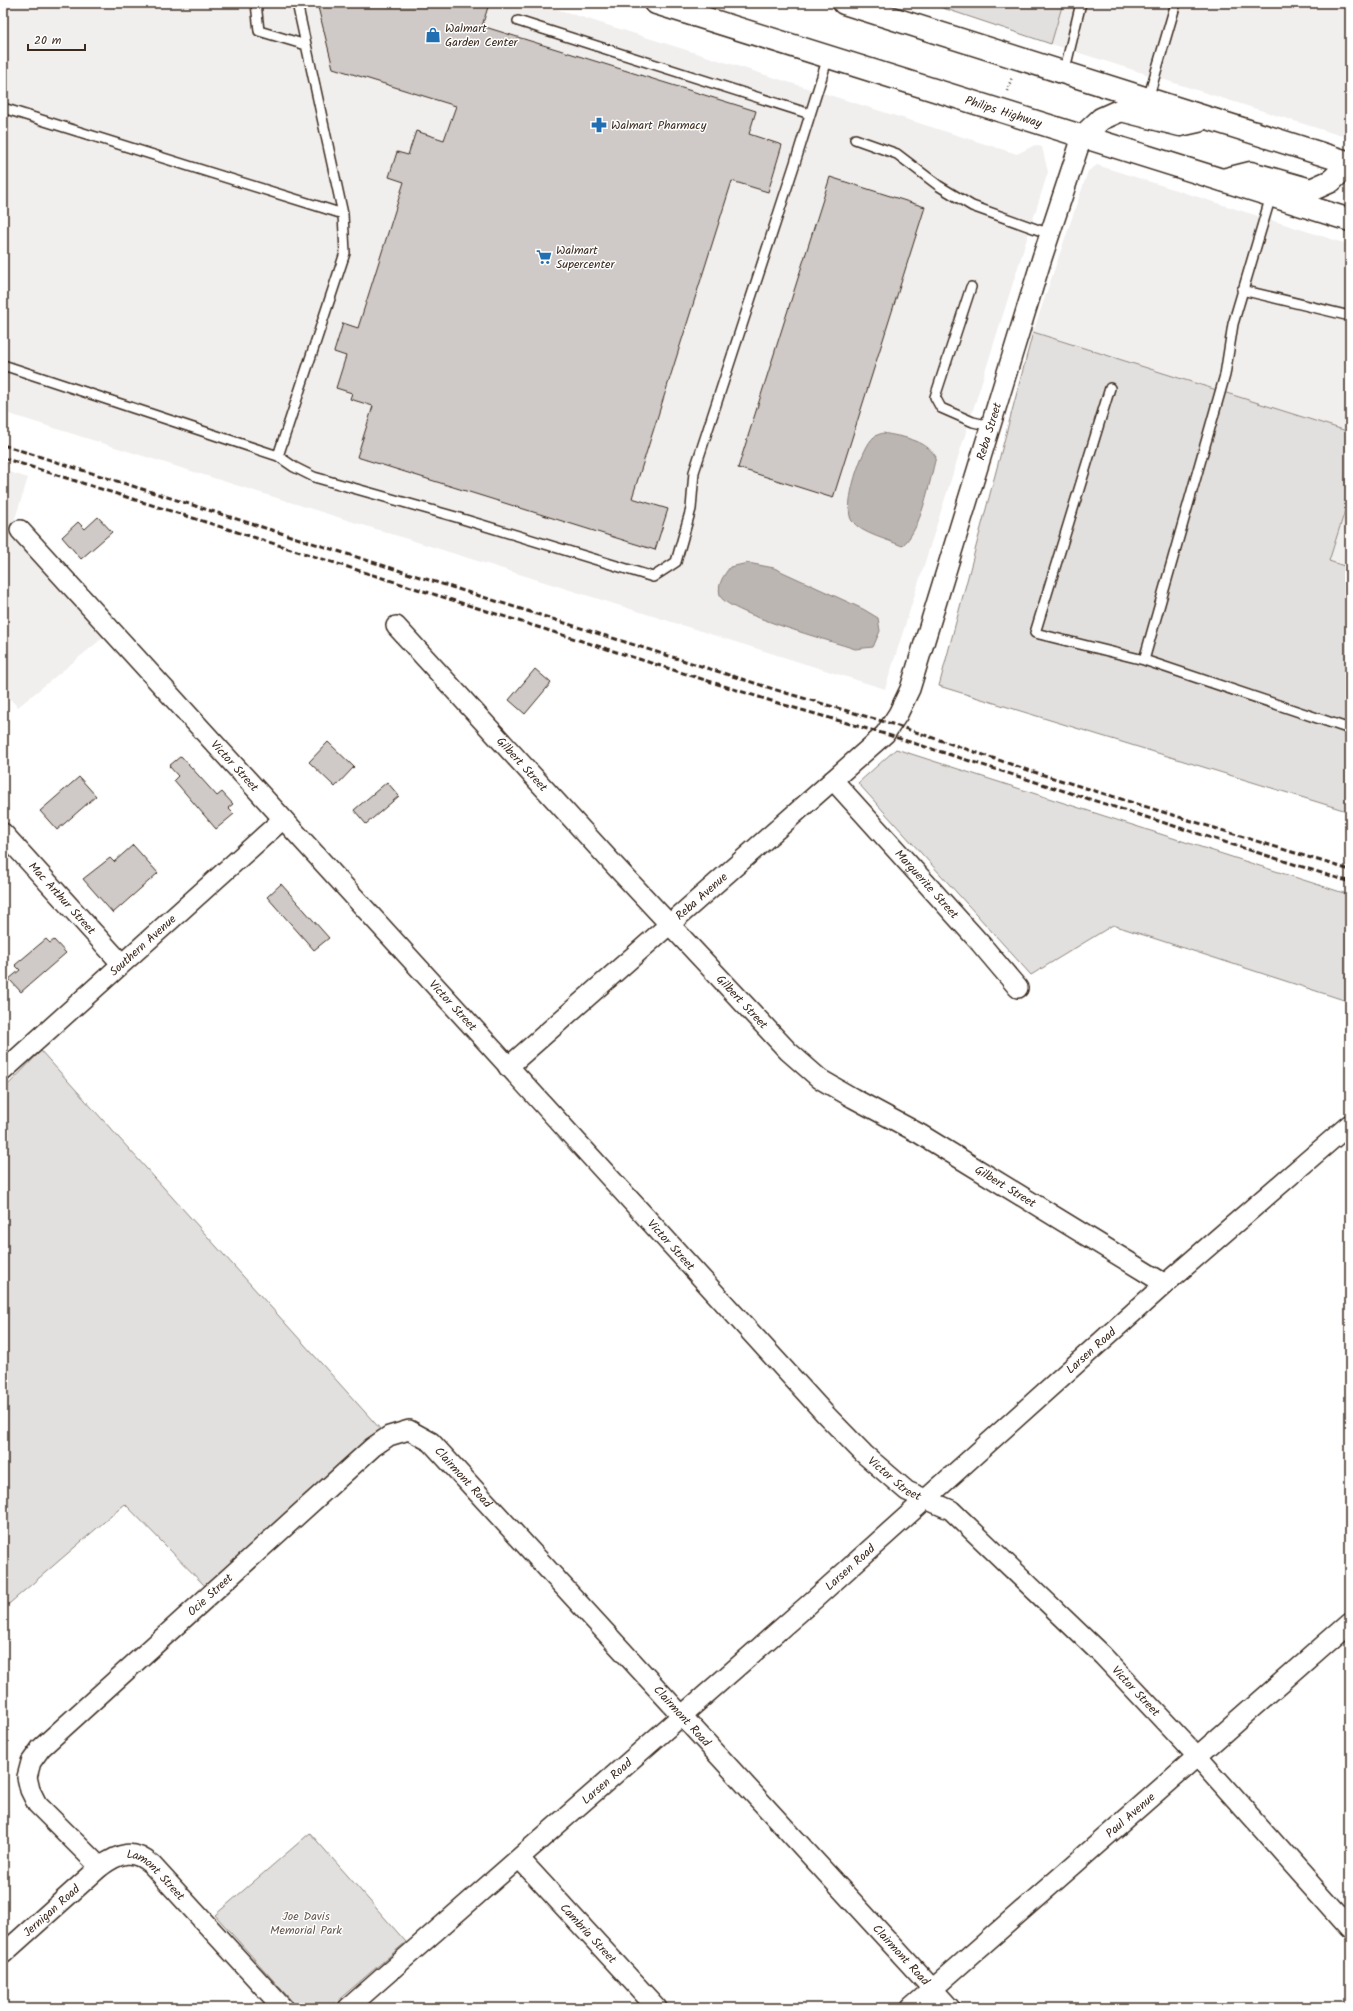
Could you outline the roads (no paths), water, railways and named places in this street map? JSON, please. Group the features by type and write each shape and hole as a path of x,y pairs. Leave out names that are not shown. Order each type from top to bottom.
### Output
{"main road":[{"name":"Philips Highway","path":"656,3 1350,220"},
{"path":"844,3 1350,163 1331,181 1311,190 1252,174 1222,180"},
{"path":"1082,137 1101,119 1121,110 1180,125 1208,118"}],"street":[{"name":"Reba Street","path":"892,724 910,689 1050,234 1082,137"},
{"name":"Victor Street","path":"20,530 827,1416 875,1464 907,1491 924,1500 951,1510 1103,1656 1197,1756 1350,1928"},
{"name":"Gilbert Street","path":"396,626 670,925 788,1051 820,1079 852,1098 920,1134 1165,1284"},
{"name":"Reba Avenue","path":"508,1067 834,780 884,734 892,724"},
{"name":"Marguerite Street","path":"834,780 1018,988"},
{"name":"Southern Avenue","path":"3,1071 121,963 283,819"},
{"name":"Mac Arthur Street","path":"3,833 121,963"},
{"name":"Larsen Road","path":"348,2008 520,1859 681,1715 808,1605 1165,1284 1349,1126"},
{"name":"Clairmont Road","path":"409,1430 431,1442 950,2008"},
{"name":"Ocie Street","path":"100,1867 37,1804 30,1790 28,1777 31,1762 41,1748 373,1447 389,1436 409,1430"},
{"name":"Paul Avenue","path":"911,2008 1350,1622"},
{"name":"Lamont Street","path":"100,1867 111,1859 123,1854 134,1854 143,1858 283,2008"},
{"name":"Cambria Street","path":"520,1859 657,2008"},
{"name":"Jernigan Road","path":"3,1954 100,1867"}],"lane":[{"path":"256,3 260,31 306,45"},
{"path":"278,456 345,253 343,214 297,3"},
{"path":"1064,73 1081,3"},
{"path":"1148,99 1176,3"},
{"path":"518,21 810,114"},
{"path":"3,365 278,456 294,467 314,477 456,517 653,577 676,562 691,508 694,472 828,57"},
{"path":"3,108 343,214"},
{"path":"855,139 897,154 938,186 972,206 1050,234"},
{"path":"1144,660 1225,375 1233,324 1242,290 1271,196"},
{"path":"972,287 935,397 941,408 973,422 991,426"},
{"path":"1242,290 1350,316"},
{"path":"1110,388 1036,633 1144,660 1350,729"}],"railway":[{"path":"3,445 786,693 892,724 1034,772 1350,870"},
{"path":"3,458 781,704 885,734 1350,882"}],"place":[{"name":"Walmart Garden Center","path":"433,35"},
{"name":"Walmart Pharmacy","path":"599,125"},
{"name":"Walmart Supercenter","path":"544,257"}],"park label":[{"name":"Joe Davis Memorial Park","path":"306,1923"}]}
